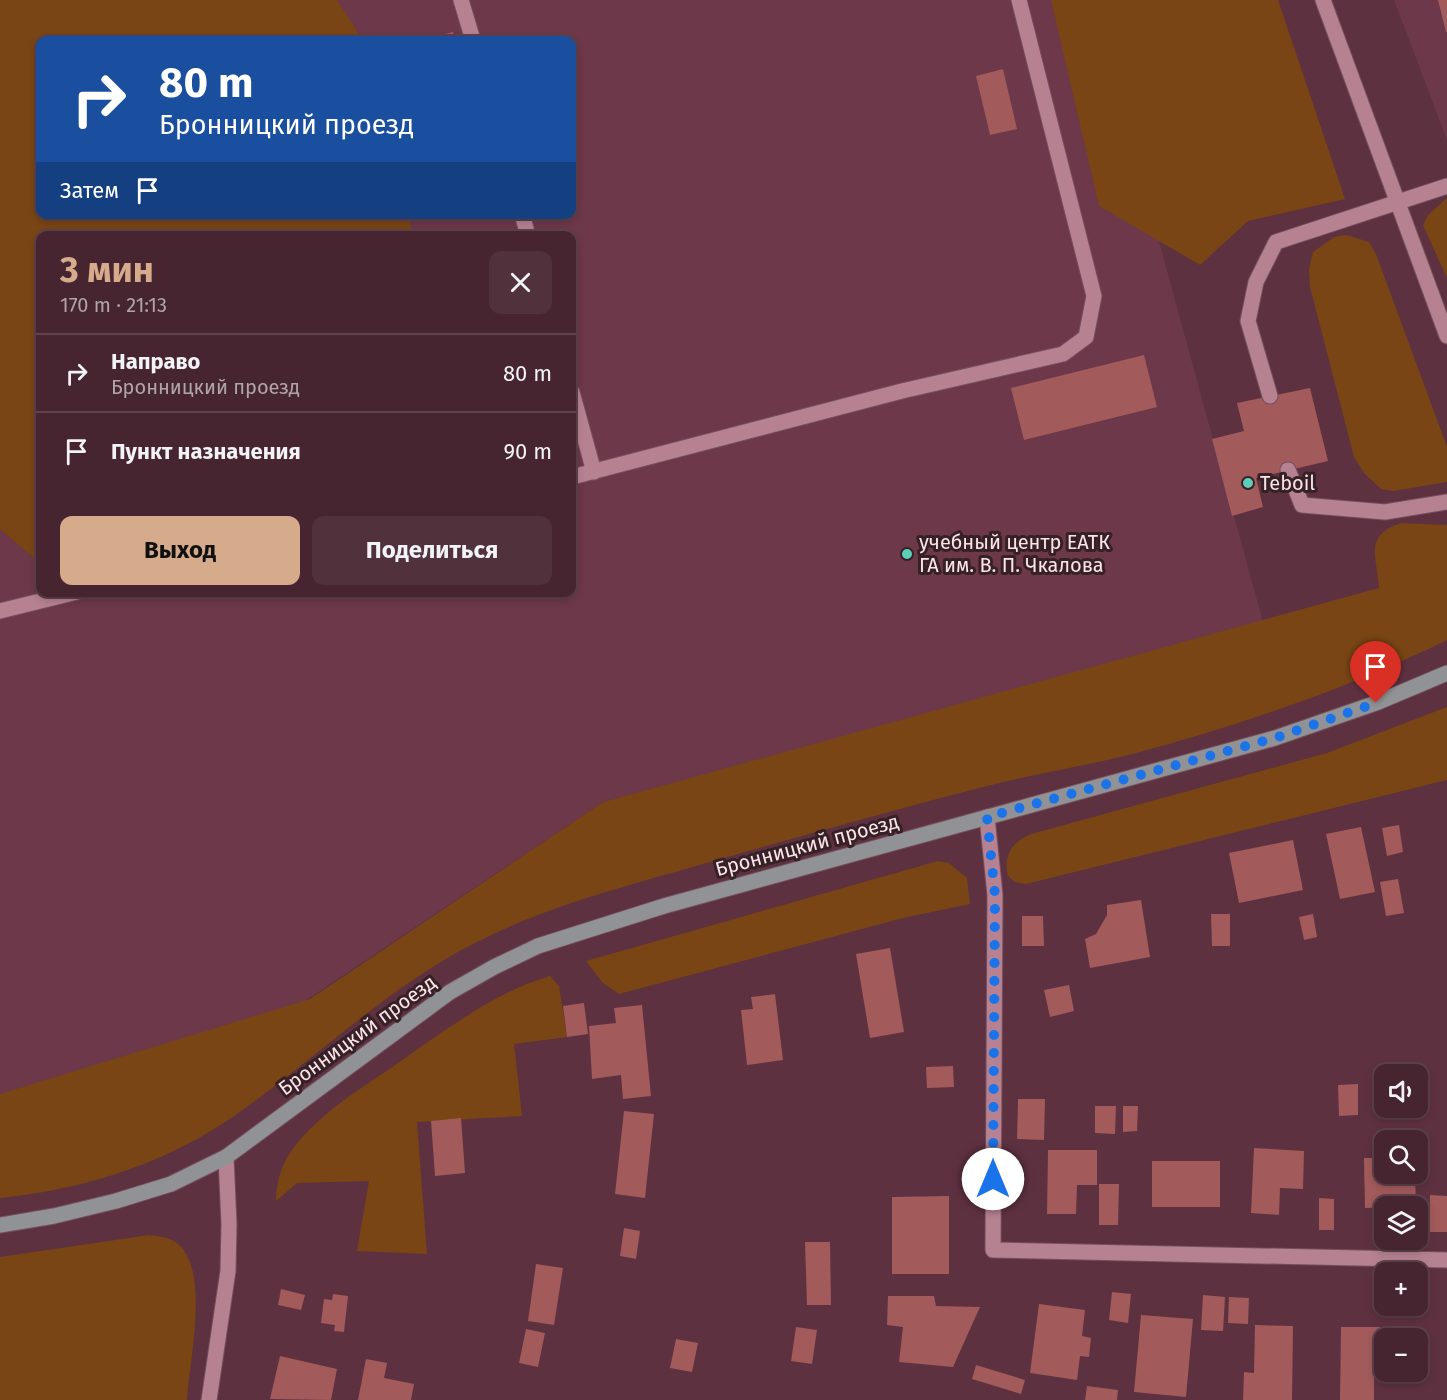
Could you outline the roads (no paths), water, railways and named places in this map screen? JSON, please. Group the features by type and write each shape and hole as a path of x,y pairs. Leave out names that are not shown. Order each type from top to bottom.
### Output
{"main road":[{"name":"Бронницкий проезд","path":"0,1225 54,1216 116,1201 171,1184 226,1157 450,992 538,946 664,906 1275,738 1376,703 1447,673"}],"street":[{"path":"461,0 472,36"},
{"path":"576,476 902,391 1063,354 1086,337 1095,296 1019,0"},
{"path":"1323,0 1447,336"},
{"path":"1270,396 1248,321 1256,282 1276,242 1447,186"},
{"path":"576,407 594,472"},
{"path":"1288,471 1302,505 1385,512 1447,502"},
{"path":"0,611 57,597"},
{"path":"987,817 995,895 993,1250 1447,1260"},
{"path":"209,1400 228,1271 229,1224 226,1157"}],"place":[{"name":"Teboil","path":"1248,483"},
{"name":"учебный центр ЕАТК ГА им. В. П. Чкалова","path":"907,554"}]}
